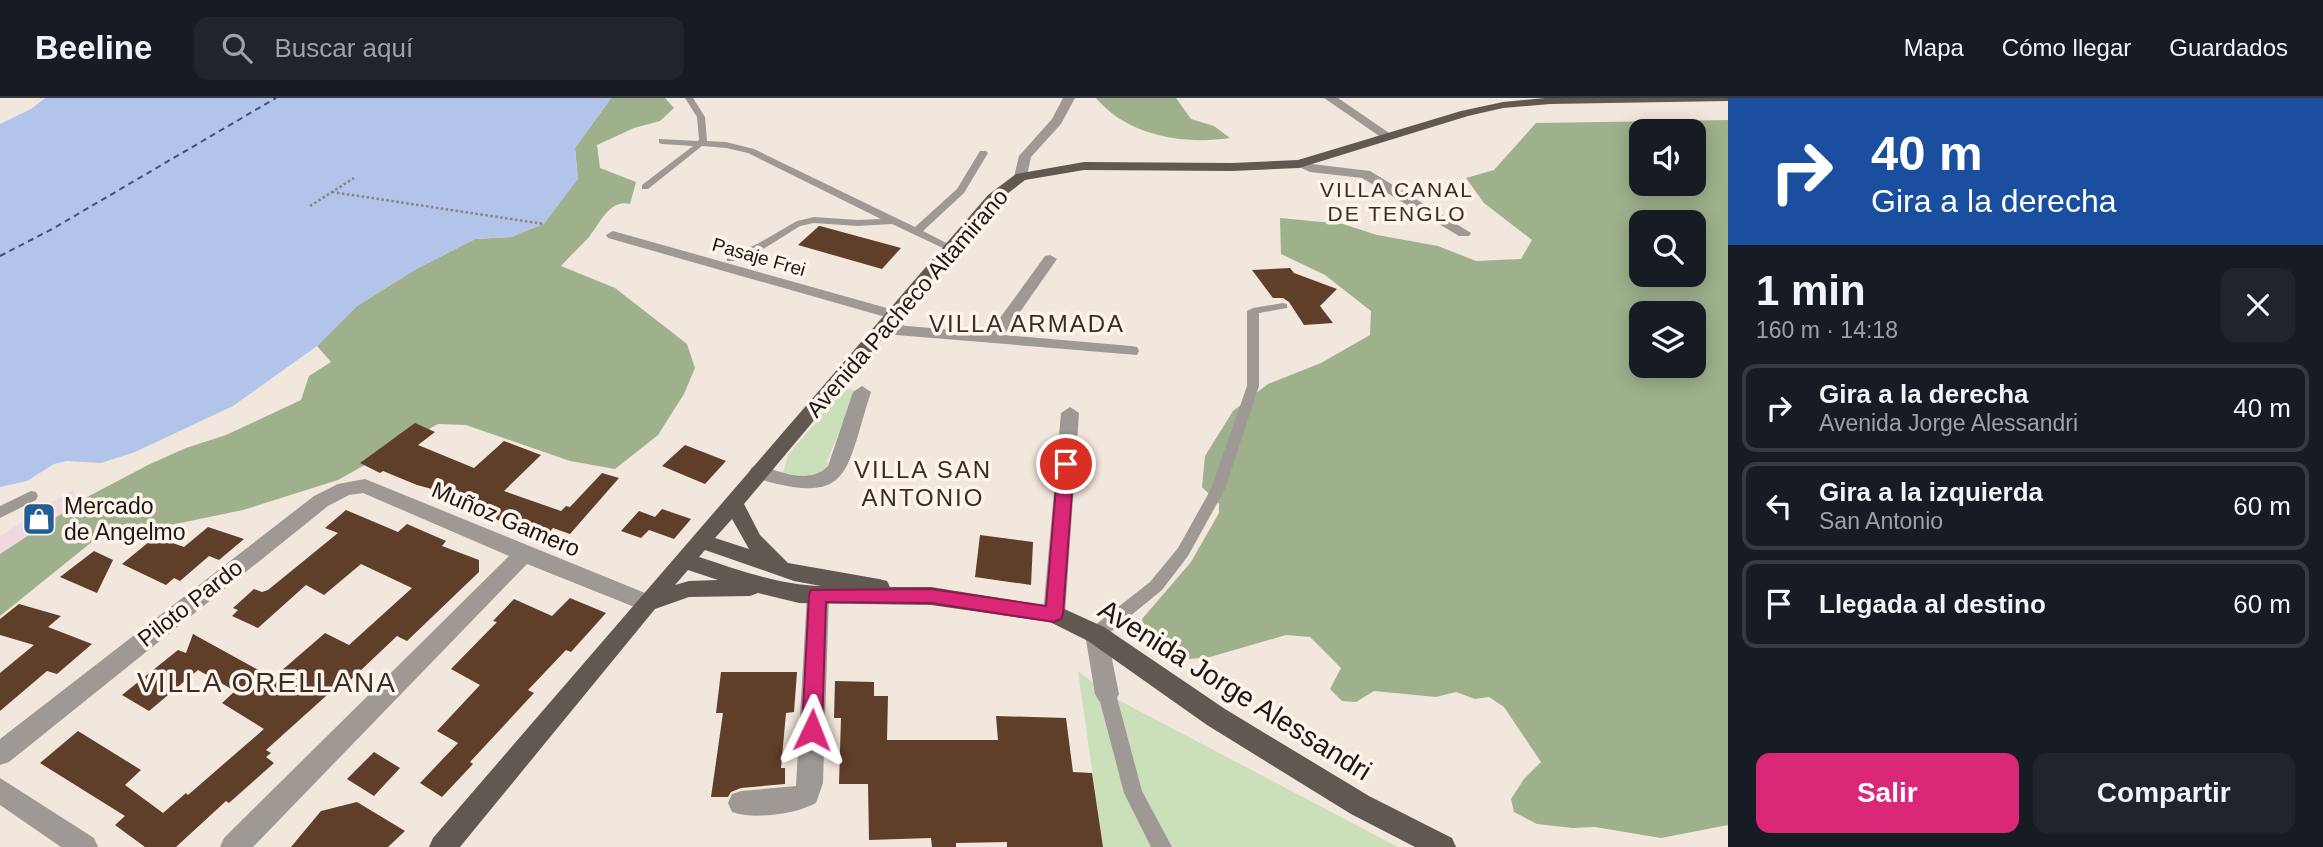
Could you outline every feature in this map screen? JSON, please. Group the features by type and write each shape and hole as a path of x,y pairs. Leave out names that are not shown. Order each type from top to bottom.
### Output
{"main road":[{"name":"Avenida Pacheco Altamirano","path":"443,847 647,603 993,198 1021,177 1084,166 1232,167 1299,164 1465,113 1526,103 1725,98"},
{"path":"734,503 752,540 775,561 794,573"},
{"name":"Avenida Jorge Alessandri","path":"701,541 794,573 869,584 905,594 1054,614 1097,634 1216,717 1360,805 1442,847"},
{"name":"Avenida Jorge Alessandri","path":"685,560 779,589 818,595 868,597 905,594"},
{"path":"647,603 676,592 702,588 779,589"}],"street":[{"path":"1021,177 1025,156 1057,121 1069,98"},
{"path":"1330,98 1389,137"},
{"path":"1299,164 1364,174 1464,233"},
{"name":"Pasaje Frei","path":"614,236 889,322 993,339 1131,351"},
{"path":"993,339 1050,259"},
{"path":"760,472 806,483 820,482 832,476 837,469 862,392"},
{"path":"1054,614 1070,414"},
{"name":"Muñoz Gamero","path":"345,489 365,486 647,603"},
{"name":"Piloto Pardo","path":"3,751 321,501 345,489"},
{"path":"234,847 524,554"},
{"path":"741,803 796,800 807,794 810,783 818,595"},
{"path":"1097,634 1107,694"},
{"path":"0,790 84,847"}],"lane":[{"path":"645,187 704,139 704,125 689,98"},
{"path":"662,141 726,145 751,151 951,248"},
{"path":"917,231 961,191 983,153"},
{"path":"731,259 761,246 804,221 894,221"},
{"path":"1097,634 1156,586 1183,552 1219,489 1253,386 1253,311 1283,306"},
{"path":"0,513 31,496"},
{"path":"1107,694 1133,793 1162,847"}],"path":[{"path":"310,206 354,178"},
{"path":"332,192 544,224"}],"shaded area":[{"name":"Mercado de Angelmo","path":"72,490 81,501 0,554 0,536"}],"green space":[{"path":"611,98 665,98 674,108 660,121 634,128 597,145 600,168 636,182 630,204 623,203 611,209 561,266 615,288 687,344 695,368 684,394 658,435 615,469 570,461 466,425 438,424 338,480 243,510 93,541 0,616 0,554 89,496 150,464 186,448 226,435 301,400 309,376 331,362 317,346 357,306 416,269 475,239 512,237 578,179 575,148"},
{"path":"1096,98 1176,98 1191,119 1214,126 1230,138 1194,140 1158,135 1124,121"},
{"path":"1706,120 1728,120 1728,825 1661,838 1595,827 1573,828 1537,824 1514,812 1511,799 1524,779 1541,762 1504,707 1489,697 1475,699 1456,692 1436,697 1374,691 1356,702 1342,701 1330,689 1341,668 1310,637 1286,635 1210,657 1190,659 1146,634 1142,619 1191,562 1219,513 1219,504 1202,487 1205,456 1233,411 1268,384 1321,363 1370,335 1371,311 1325,275 1281,254 1280,218 1343,224 1377,235 1438,246 1476,261 1521,259 1532,240 1484,203 1466,178 1494,170 1536,123 1629,122 1629,196 1706,196"},
{"path":"845,388 856,391 827,461 828,466 818,479 783,473 788,455"},
{"path":"1078,671 1107,694 1398,847 1103,847"}],"water":[{"path":"45,98 611,98 575,148 578,179 544,224 512,237 475,239 416,269 357,306 317,346 233,406 135,452 101,463 67,461 54,464 27,481 0,487 0,124 31,109"}],"building":[{"path":"819,226 901,248 882,269 798,245"},
{"path":"1290,268 1294,273 1337,289 1320,306 1333,323 1304,325 1289,302 1283,298 1273,298 1252,270"},
{"path":"415,423 435,432 418,445 474,468 504,441 541,455 504,491 561,511 566,506 570,507 602,473 619,478 570,534 553,528 545,537 495,519 498,515 443,492 383,471 380,473 360,463"},
{"path":"685,445 726,461 705,484 662,466"},
{"path":"662,509 691,519 674,539 649,530 641,538 621,531 639,511 655,517"},
{"path":"346,510 398,532 407,524 446,541 442,546 479,560 479,572 407,641 397,636 340,690 336,687 266,750 271,753 266,757 274,763 229,803 226,801 176,847 145,847 115,825 125,816 40,763 78,731 141,770 125,785 163,813 186,793 188,795 264,729 222,703 235,691 198,670 149,711 122,695 178,650 186,653 193,634 273,678 325,633 349,645 412,588 361,564 324,595 306,585 258,628 232,616 238,610 233,608 254,589 262,592 268,590 338,533 325,528"},
{"path":"208,527 244,539 219,560 209,556 180,581 174,578 166,585 122,564 155,537 184,547"},
{"path":"980,535 1033,542 1031,585 975,577"},
{"path":"94,551 113,560 97,593 60,577"},
{"path":"570,598 606,613 571,652 566,650 528,690 534,693 470,762 473,764 442,797 420,783 458,743 437,731 480,685 451,669 497,622 493,621 514,599 552,616"},
{"path":"19,604 61,616 48,627 92,644 57,674 47,671 0,711 0,673 34,645 0,635 0,619"},
{"path":"721,672 797,672 794,712 786,713 781,768 785,768 785,784 741,788 731,792 728,797 711,797 723,713 716,713"},
{"path":"835,681 874,682 874,696 888,696 887,740 998,740 996,716 1066,718 1073,772 1092,773 1103,847 1007,847 1007,842 956,843 956,847 932,847 931,838 869,840 868,784 839,784 841,718 834,718"},
{"path":"374,752 400,768 374,796 347,779"},
{"path":"357,802 405,831 388,847 291,847 321,811"}],"ferry route":[{"path":"0,256 54,228 276,98"}],"place":[{"name":"Mercado de Angelmo","path":"39,519"}],"district":[{"name":"VILLA CANAL DE TENGLO","path":"1397,201"},
{"name":"VILLA ARMADA","path":"1027,323"},
{"name":"VILLA SAN ANTONIO","path":"923,483"},
{"name":"VILLA ORELLANA","path":"267,682"}],"route":[{"path":"812,730 818,595 931,596 1054,614 1066,464"}]}
